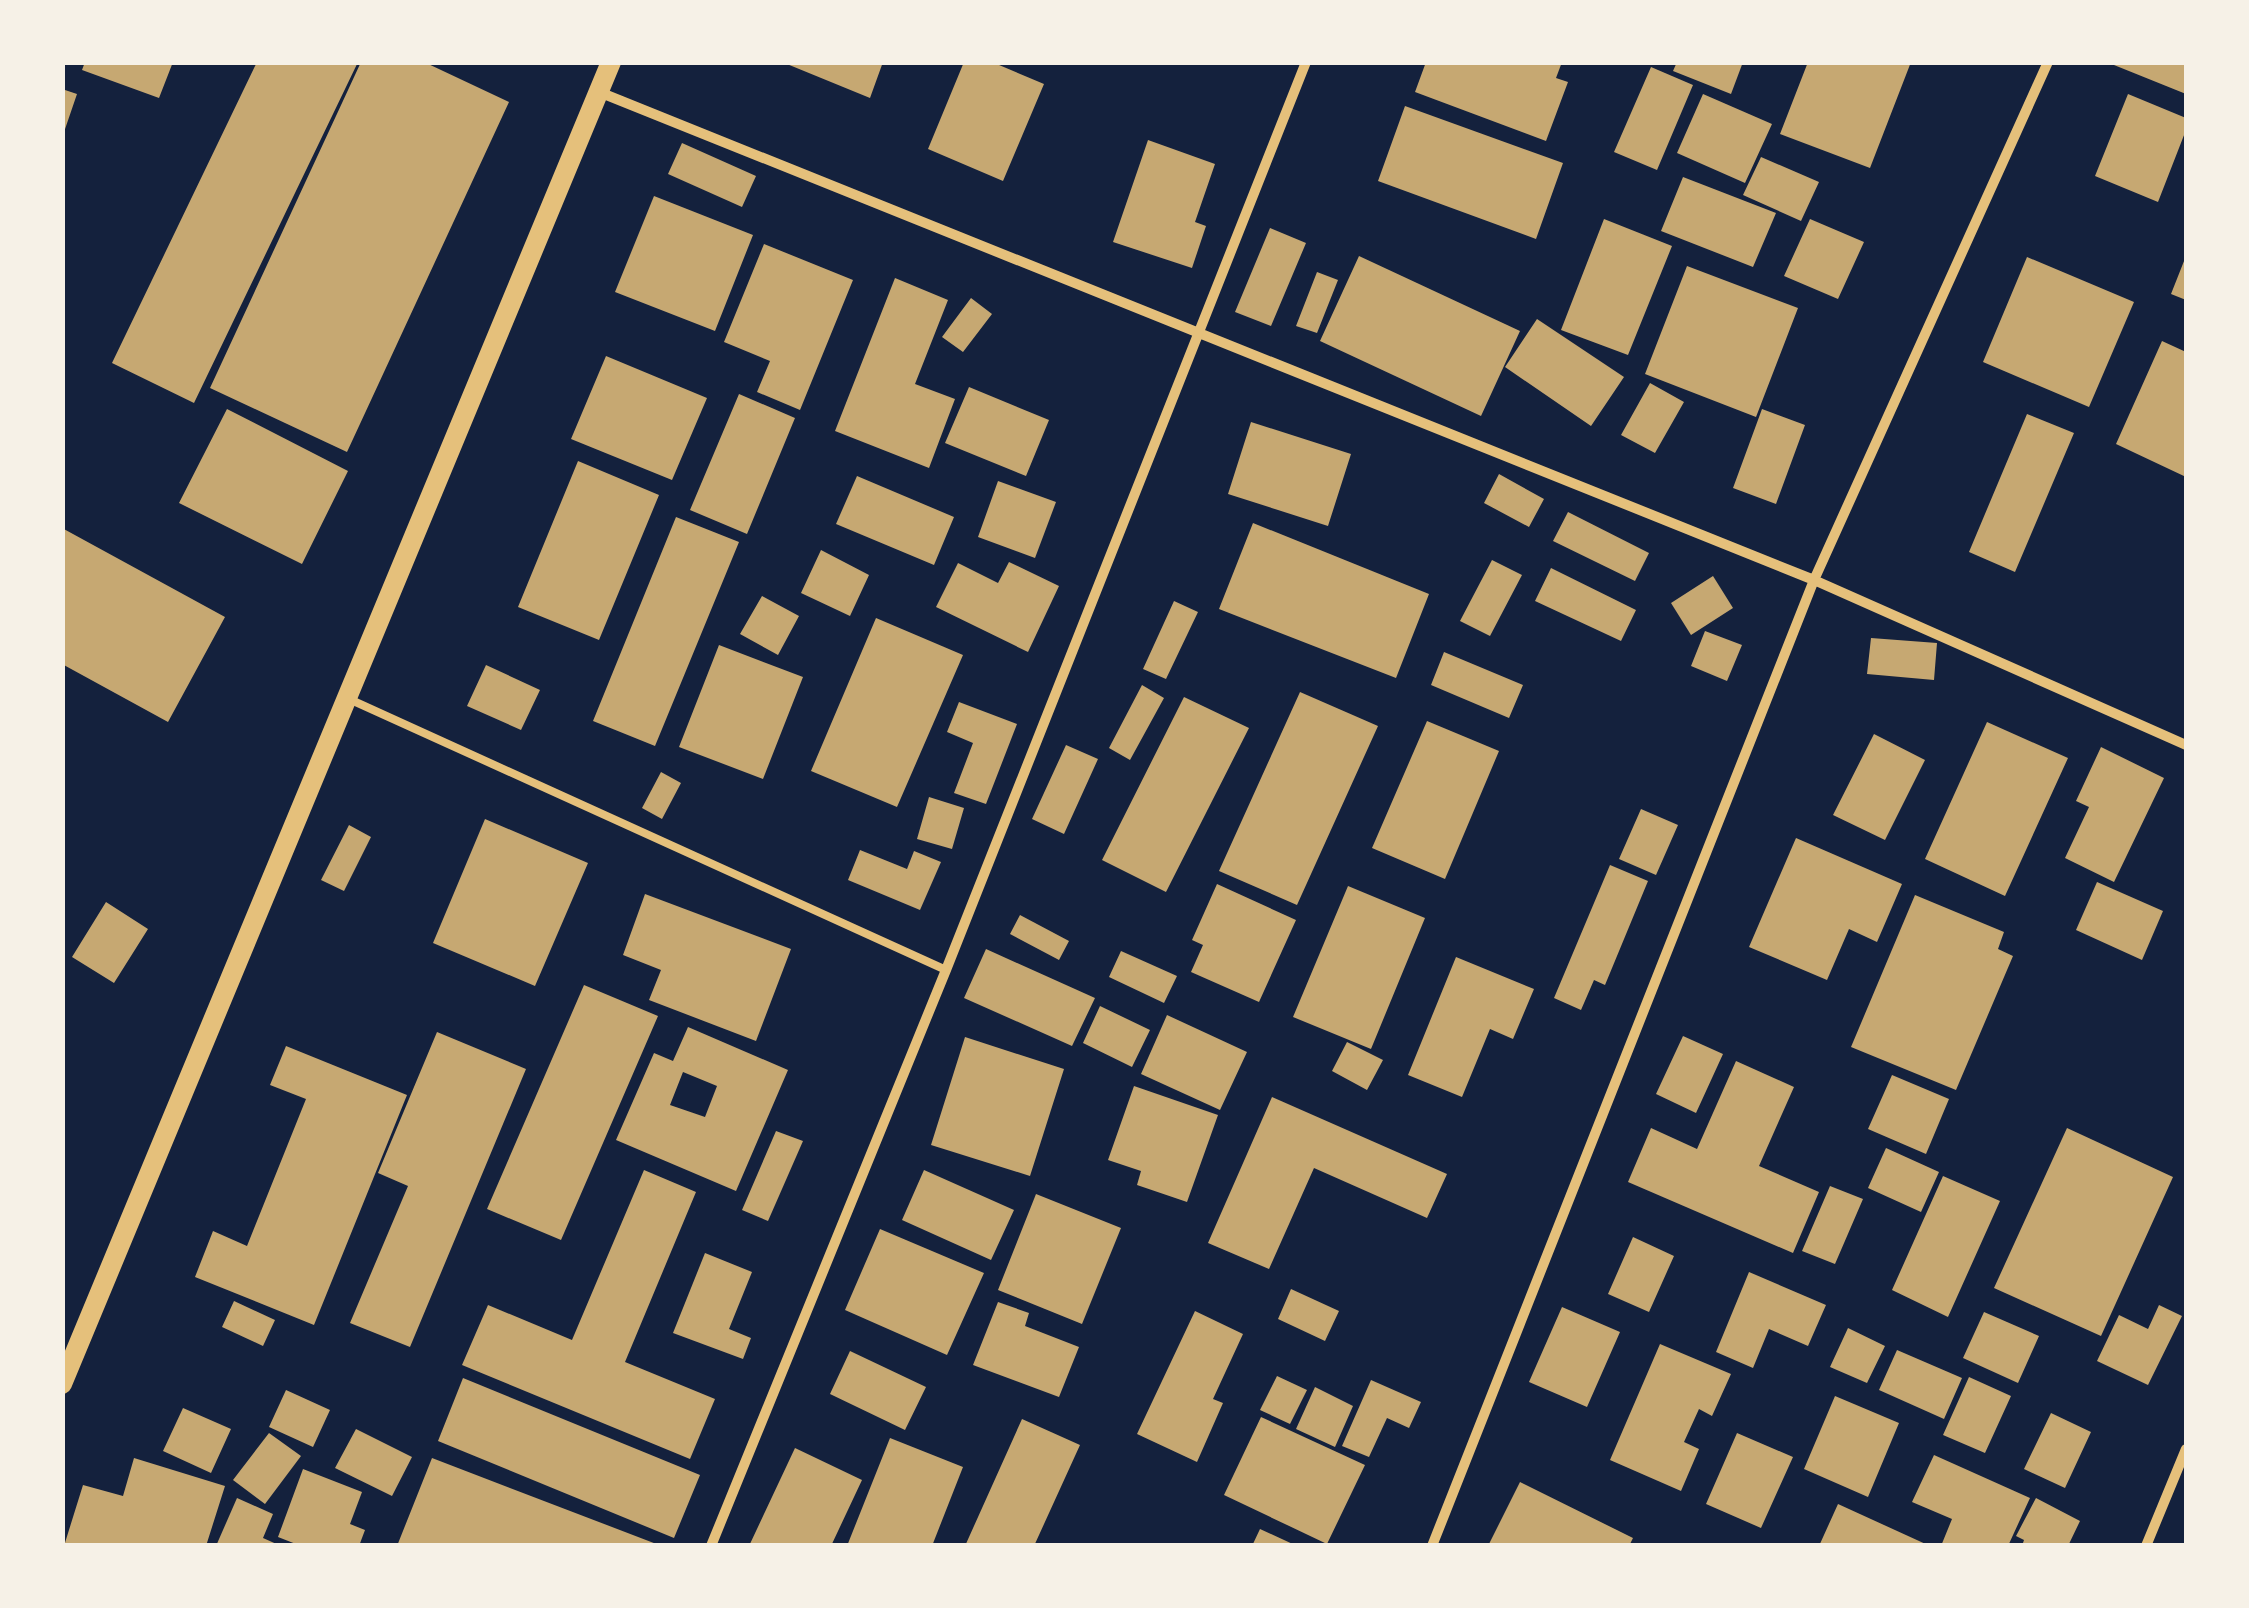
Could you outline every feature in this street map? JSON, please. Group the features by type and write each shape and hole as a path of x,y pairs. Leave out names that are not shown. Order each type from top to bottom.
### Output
{"main road":[{"path":"62,1384 610,62"}],"street":[{"path":"711,1546 946,970 1306,62"},
{"path":"1432,1546 1814,580 2048,62"},
{"path":"599,92 1814,580 2186,746"},
{"path":"2146,1546 2186,1449"}],"lane":[{"path":"347,698 946,970"}],"building":[{"path":"85,62 173,62 159,98 82,70"},
{"path":"257,62 358,62 194,403 112,363"},
{"path":"361,62 424,62 509,102 347,452 210,388"},
{"path":"782,62 883,62 870,98"},
{"path":"964,62 992,62 1044,84 1003,181 928,149"},
{"path":"1426,62 1562,62 1556,78 1568,82 1546,141 1415,92"},
{"path":"1677,62 1743,62 1731,94 1673,71"},
{"path":"1808,62 1911,62 1870,168 1780,134"},
{"path":"2186,62 2186,94 2109,63"},
{"path":"1651,67 1693,85 1657,170 1614,152"},
{"path":"62,89 77,94 63,135 62,135"},
{"path":"1703,94 1772,124 1745,183 1677,153"},
{"path":"2128,94 2186,118 2186,130 2158,202 2095,176"},
{"path":"1405,106 1563,163 1536,239 1378,181"},
{"path":"1148,140 1215,164 1195,222 1206,226 1192,268 1113,242"},
{"path":"682,143 756,176 742,207 668,174"},
{"path":"1761,157 1819,182 1801,221 1743,195"},
{"path":"1683,177 1776,213 1753,267 1661,231"},
{"path":"654,196 753,235 715,331 615,292"},
{"path":"1604,219 1672,246 1628,355 1561,330"},
{"path":"1810,219 1864,242 1838,299 1784,276"},
{"path":"1270,228 1306,243 1271,326 1235,312"},
{"path":"764,244 853,280 800,410 757,392 770,361 724,342"},
{"path":"1359,256 1520,331 1481,416 1320,341"},
{"path":"2186,256 2186,300 2171,294"},
{"path":"2027,257 2134,302 2089,407 1983,362"},
{"path":"1687,266 1798,308 1756,417 1645,374"},
{"path":"1317,272 1338,280 1317,333 1296,326"},
{"path":"895,278 948,300 915,384 955,399 929,468 835,431"},
{"path":"971,298 992,314 963,352 942,337"},
{"path":"1537,319 1624,377 1591,426 1505,367"},
{"path":"2162,341 2186,352 2186,477 2116,444"},
{"path":"606,356 707,398 672,480 571,439"},
{"path":"1650,383 1684,402 1655,453 1621,435"},
{"path":"969,387 1049,420 1026,476 945,443"},
{"path":"739,394 795,418 747,534 690,510"},
{"path":"227,409 348,471 302,564 179,503"},
{"path":"1762,409 1805,425 1776,504 1733,488"},
{"path":"2027,414 2074,433 2015,572 1969,552"},
{"path":"1251,422 1351,454 1328,526 1228,494"},
{"path":"578,461 659,495 599,640 518,607"},
{"path":"1499,474 1544,499 1529,527 1484,503"},
{"path":"857,476 954,517 934,565 836,524"},
{"path":"998,481 1056,502 1035,558 978,537"},
{"path":"1568,512 1649,553 1635,581 1553,541"},
{"path":"676,517 739,542 655,746 593,721"},
{"path":"1253,523 1429,594 1396,678 1219,609"},
{"path":"62,528 225,617 168,722 62,664"},
{"path":"821,550 869,575 850,616 801,593"},
{"path":"1492,560 1522,575 1490,636 1460,621"},
{"path":"1009,562 1059,586 1028,652 936,607 958,563 998,583"},
{"path":"1551,568 1636,610 1621,641 1535,601"},
{"path":"1713,576 1733,608 1691,635 1671,603"},
{"path":"762,596 799,616 778,655 740,634"},
{"path":"1174,601 1198,612 1166,679 1143,669"},
{"path":"876,618 963,655 897,807 811,771"},
{"path":"1705,631 1742,645 1727,681 1691,666"},
{"path":"1871,638 1937,643 1934,680 1867,674"},
{"path":"719,645 803,677 763,779 679,747"},
{"path":"1444,652 1523,685 1509,718 1431,685"},
{"path":"486,665 540,690 521,730 467,706"},
{"path":"1142,685 1164,698 1130,760 1109,748"},
{"path":"1300,692 1378,726 1297,905 1219,871"},
{"path":"1184,697 1249,728 1166,892 1102,860"},
{"path":"959,702 1017,724 986,804 954,793 973,743 947,732"},
{"path":"1427,721 1499,751 1445,879 1372,848"},
{"path":"1987,722 2068,758 2005,896 1925,859"},
{"path":"1874,734 1925,760 1885,840 1833,815"},
{"path":"1066,745 1098,759 1064,834 1032,819"},
{"path":"2101,747 2164,778 2114,882 2065,858 2089,807 2076,801"},
{"path":"661,772 681,783 662,819 642,808"},
{"path":"929,797 964,808 952,849 917,839"},
{"path":"1641,809 1678,825 1656,875 1619,859"},
{"path":"485,819 588,863 535,986 433,943"},
{"path":"349,825 371,837 344,891 321,880"},
{"path":"1796,838 1902,884 1877,942 1849,929 1827,980 1749,947"},
{"path":"860,850 907,869 914,851 941,862 920,910 848,880"},
{"path":"1610,865 1648,881 1605,985 1594,980 1581,1010 1554,998"},
{"path":"2097,882 2163,911 2142,960 2076,930"},
{"path":"1217,884 1296,920 1259,1002 1191,972 1203,945 1192,940"},
{"path":"1348,886 1425,918 1371,1049 1293,1017"},
{"path":"645,894 791,949 756,1041 649,1000 661,970 623,955"},
{"path":"1915,895 2004,932 1998,949 2013,956 1956,1090 1851,1047"},
{"path":"106,902 148,929 114,983 72,957"},
{"path":"1020,915 1069,941 1059,960 1010,934"},
{"path":"986,949 1095,998 1072,1046 964,998"},
{"path":"1121,951 1177,976 1164,1003 1109,977"},
{"path":"1456,957 1534,989 1513,1039 1490,1029 1462,1097 1408,1075"},
{"path":"584,985 658,1016 561,1240 487,1209"},
{"path":"1100,1006 1150,1030 1132,1067 1083,1043"},
{"path":"1167,1015 1247,1052 1220,1110 1141,1074"},
{"path":"688,1027 788,1070 736,1191 616,1140 654,1053 673,1061","holes":["683,1072 717,1086 705,1117 670,1105"]},
{"path":"437,1032 526,1069 410,1347 350,1323 408,1186 378,1173"},
{"path":"1683,1036 1723,1054 1696,1113 1656,1094"},
{"path":"965,1037 1064,1069 1030,1176 931,1145"},
{"path":"1347,1042 1383,1060 1367,1090 1332,1071"},
{"path":"286,1046 407,1095 314,1325 195,1277 213,1231 247,1246 306,1099 270,1085"},
{"path":"1736,1061 1794,1087 1759,1166 1819,1192 1793,1253 1628,1182 1651,1128 1697,1149"},
{"path":"1892,1075 1949,1099 1926,1154 1868,1129"},
{"path":"1134,1086 1218,1115 1187,1202 1137,1185 1141,1171 1108,1160"},
{"path":"1272,1097 1447,1174 1427,1218 1314,1168 1269,1269 1208,1243"},
{"path":"2067,1128 2173,1177 2101,1336 1994,1288"},
{"path":"776,1131 803,1141 768,1221 742,1210"},
{"path":"1886,1148 1939,1172 1921,1212 1868,1188"},
{"path":"644,1170 696,1192 625,1362 715,1399 690,1459 462,1365 488,1305 572,1340"},
{"path":"924,1170 1014,1210 991,1260 902,1220"},
{"path":"1943,1176 2000,1201 1948,1317 1892,1290"},
{"path":"1830,1186 1863,1199 1835,1264 1802,1251"},
{"path":"1036,1194 1121,1228 1082,1324 998,1290"},
{"path":"880,1229 984,1273 947,1355 845,1310"},
{"path":"1633,1237 1674,1256 1649,1312 1608,1294"},
{"path":"705,1253 752,1272 729,1329 751,1338 743,1359 673,1333"},
{"path":"1749,1272 1826,1305 1808,1346 1769,1329 1753,1368 1716,1352"},
{"path":"1291,1289 1339,1311 1325,1341 1278,1319"},
{"path":"234,1301 275,1320 263,1346 222,1327"},
{"path":"998,1302 1029,1313 1025,1326 1079,1347 1059,1397 973,1365"},
{"path":"2159,1305 2182,1316 2148,1385 2097,1361 2119,1315 2148,1329"},
{"path":"1562,1307 1620,1332 1587,1407 1529,1382"},
{"path":"1195,1311 1243,1334 1213,1399 1223,1403 1197,1462 1137,1434"},
{"path":"1984,1312 2039,1336 2018,1383 1963,1358"},
{"path":"1848,1328 1885,1346 1867,1383 1830,1367"},
{"path":"1660,1344 1731,1374 1712,1416 1699,1409 1684,1442 1699,1449 1681,1491 1610,1460"},
{"path":"1897,1350 1962,1378 1944,1419 1879,1390"},
{"path":"850,1351 926,1387 905,1430 830,1394"},
{"path":"1277,1376 1307,1390 1290,1424 1260,1410"},
{"path":"1969,1377 2011,1396 1985,1453 1943,1435"},
{"path":"463,1378 700,1475 674,1538 438,1441"},
{"path":"1371,1380 1421,1402 1409,1428 1387,1418 1369,1457 1342,1446"},
{"path":"1315,1387 1353,1406 1335,1447 1296,1429"},
{"path":"286,1390 330,1410 313,1447 269,1427"},
{"path":"1835,1396 1899,1423 1868,1497 1804,1469"},
{"path":"183,1408 231,1429 211,1473 163,1451"},
{"path":"2051,1413 2091,1432 2065,1488 2024,1469"},
{"path":"1261,1417 1365,1465 1327,1544 1224,1495"},
{"path":"1022,1419 1080,1445 1034,1546 965,1546"},
{"path":"356,1429 412,1457 392,1496 335,1468"},
{"path":"269,1433 301,1456 265,1504 233,1480"},
{"path":"1737,1433 1793,1457 1761,1528 1706,1504"},
{"path":"890,1438 963,1467 932,1546 847,1546"},
{"path":"795,1448 862,1480 831,1546 749,1546"},
{"path":"1934,1455 2030,1498 2008,1546 1941,1546 1952,1519 1912,1502"},
{"path":"134,1458 225,1486 206,1546 64,1546 83,1485 123,1496"},
{"path":"432,1458 659,1545 659,1546 397,1546"},
{"path":"303,1469 362,1492 350,1524 365,1530 359,1546 301,1546 278,1537"},
{"path":"1520,1482 1633,1538 1629,1546 1488,1546"},
{"path":"237,1498 273,1514 263,1538 281,1546 216,1546"},
{"path":"2036,1498 2080,1521 2068,1546 2022,1546 2024,1540 2016,1536"},
{"path":"1838,1504 1930,1546 1819,1546"},
{"path":"1260,1529 1297,1546 1252,1546"}]}
